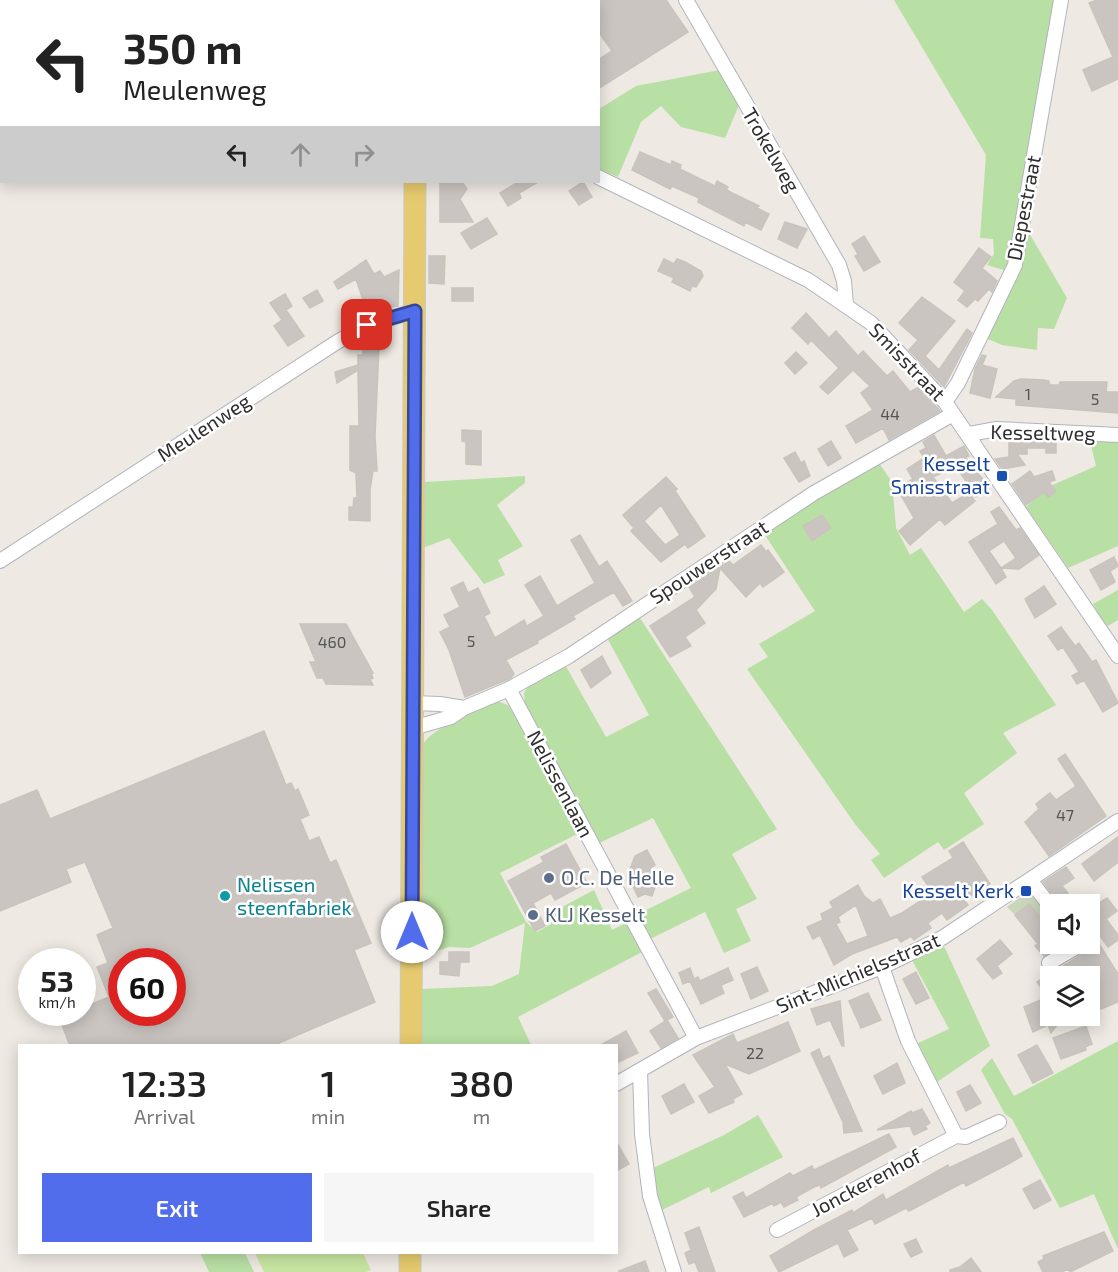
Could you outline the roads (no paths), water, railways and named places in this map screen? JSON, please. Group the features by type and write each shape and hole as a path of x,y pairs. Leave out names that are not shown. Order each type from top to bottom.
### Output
{"main road":[{"path":"411,1044 415,183"},
{"path":"410,1254 410,1272"}],"street":[{"name":"Trokelweg","path":"686,0 839,265 844,281 846,304"},
{"name":"Diepestraat","path":"949,408 958,383 1015,265 1061,0"},
{"name":"Smisstraat","path":"600,178 808,280 846,304 898,350 969,434 1118,656"},
{"name":"Meulenweg","path":"0,561 337,342 367,325 415,311"},
{"name":"Spouwerstraat","path":"413,728 451,717 464,708 509,689 569,656 814,492 949,408"},
{"name":"Kesseltweg","path":"969,434 997,429 1118,435"},
{"name":"Nelissenlaan","path":"509,689 696,1038"},
{"path":"413,703 464,708"},
{"name":"Sint-Michielsstraat","path":"618,1083 696,1038 882,967 942,938 1031,881 1118,821"},
{"path":"1031,881 1041,894"},
{"path":"1049,963 1064,954"},
{"path":"882,967 908,1041 956,1136"},
{"path":"640,1071 642,1134 650,1196 674,1272"},
{"name":"Jonckerenhof","path":"777,1230 956,1136 966,1137 999,1122"}],"place":[{"name":"Kesselt Smisstraat","path":"1002,476"},
{"name":"O.C. De Helle","path":"549,878"},
{"name":"Kesselt Kerk","path":"1026,891"},
{"name":"Nelissen steenfabriek","path":"225,896"},
{"name":"KLJ Kesselt","path":"533,915"}]}
